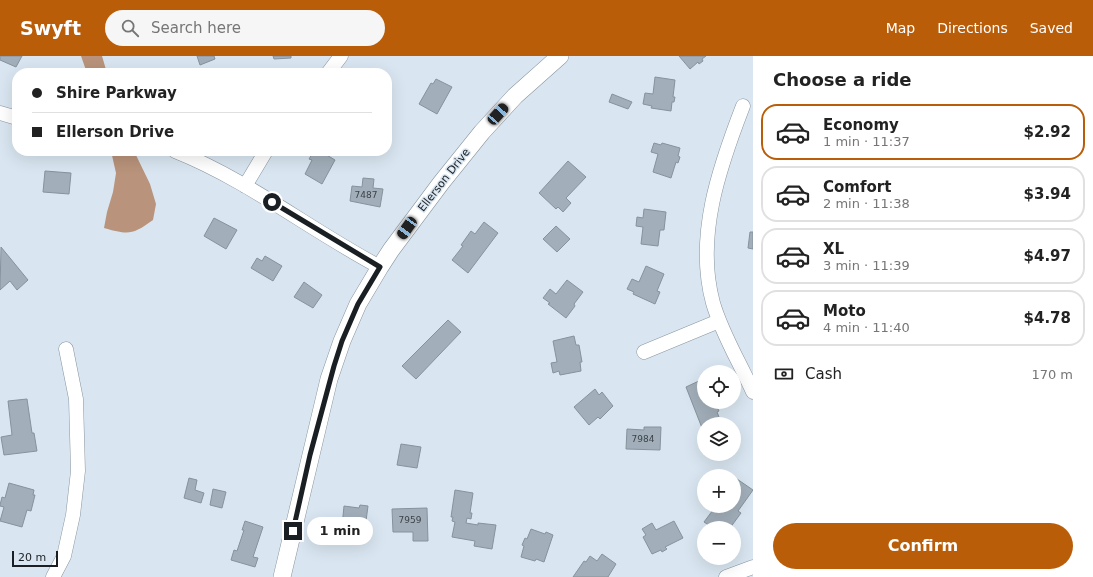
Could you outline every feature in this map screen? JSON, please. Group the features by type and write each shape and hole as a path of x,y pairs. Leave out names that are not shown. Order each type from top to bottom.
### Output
{"street":[{"path":"332,68 341,56"},
{"name":"Ellerson Drive","path":"282,577 330,379 342,341 358,304 380,267 440,183 482,132 515,96 560,56"},
{"path":"742,106 720,170 709,224 706,250 708,277 713,303 719,321 753,392"},
{"path":"0,113 12,117"},
{"path":"188,156 200,161 245,186 380,267"},
{"path":"245,186 263,156"},
{"path":"644,352 719,321"},
{"path":"53,577 64,556 73,515 78,471 76,399 66,349"},
{"path":"726,577 753,567"}],"shaded area":[{"path":"81,56 102,56 106,68 85,68"},
{"path":"112,156 136,156 150,184 156,204 153,220 135,231 119,232 104,228 116,173"}],"building":[{"path":"0,56 22,56 16,67 0,60"},
{"path":"197,56 214,56 215,59 200,65"},
{"path":"273,56 291,56 291,58 274,59"},
{"path":"679,56 706,56 702,59 703,61 699,64 698,62 690,69"},
{"path":"655,77 675,80 673,97 675,97 674,102 672,102 671,111 651,108 652,106 643,104 645,93 653,94"},
{"path":"436,79 452,87 437,114 419,104 431,83 433,84"},
{"path":"612,94 632,102 628,109 609,102"},
{"path":"654,143 661,145 662,143 680,148 678,156 680,157 678,163 676,162 671,178 653,172 658,154 651,152"},
{"path":"311,156 328,156 335,160 322,184 305,174 312,160 309,159"},
{"path":"568,161 586,177 566,198 571,203 563,212 558,207 556,209 539,193"},
{"path":"45,171 71,173 69,194 43,192"},
{"path":"363,178 374,179 373,188 383,189 380,207 350,201 352,186 362,187"},
{"path":"644,209 666,212 664,230 660,230 658,246 641,244 643,227 636,226 637,217 643,218"},
{"path":"214,218 237,230 226,249 204,236"},
{"path":"484,222 498,233 468,273 452,260 463,246 461,245 471,231 475,234"},
{"path":"556,226 570,239 557,252 543,239"},
{"path":"750,232 753,232 753,249 748,248"},
{"path":"1,247 28,280 17,290 10,281 0,290"},
{"path":"265,256 282,266 273,281 251,268 257,258 262,261"},
{"path":"646,266 664,274 657,291 660,292 655,304 633,294 634,292 627,289 632,279 639,282"},
{"path":"567,280 583,292 566,318 548,304 550,303 543,298 550,289 556,294"},
{"path":"304,282 322,295 313,308 294,297"},
{"path":"448,320 461,332 416,379 402,366"},
{"path":"574,336 576,345 579,345 582,362 580,362 581,371 560,375 559,371 553,373 551,363 557,362 553,341"},
{"path":"697,382 697,409 718,409 719,411 717,412 719,417 698,417 686,387"},
{"path":"595,389 599,395 602,392 613,406 600,419 598,417 589,425 574,407"},
{"path":"27,399 32,433 34,433 37,451 4,455 1,437 12,435 8,401"},
{"path":"644,427 661,427 660,450 626,449 627,429 644,430"},
{"path":"401,444 421,447 417,468 397,465"},
{"path":"189,478 197,480 195,490 204,493 201,503 184,498"},
{"path":"741,482 753,490 741,507"},
{"path":"9,483 34,490 33,495 35,495 31,511 27,510 22,527 0,521 4,507 0,505 2,497 5,498"},
{"path":"213,489 226,492 222,508 210,505"},
{"path":"455,490 473,493 470,513 472,513 471,519 467,518 466,523 496,525 492,549 474,546 475,541 452,537 455,522 452,521 453,517 451,517"},
{"path":"360,505 368,506 364,536 354,535 354,538 341,537 344,506 359,508"},
{"path":"427,508 428,541 413,541 413,532 393,532 392,509"},
{"path":"711,513 741,513 735,521 705,521"},
{"path":"245,521 263,527 253,557 258,558 255,567 231,560 234,550 237,551 244,530 242,530"},
{"path":"674,521 683,538 665,547 667,549 662,552 661,550 652,554 643,537 646,535 642,529 652,523 656,530"},
{"path":"531,529 553,535 544,562 536,559 535,561 521,557 524,546 522,545 525,538 527,539"},
{"path":"602,554 616,564 608,577 573,577 584,561 586,562 590,556 597,561"}],"route":[{"path":"272,202 380,267 358,304 342,341 330,379 310,455 293,531"}]}
